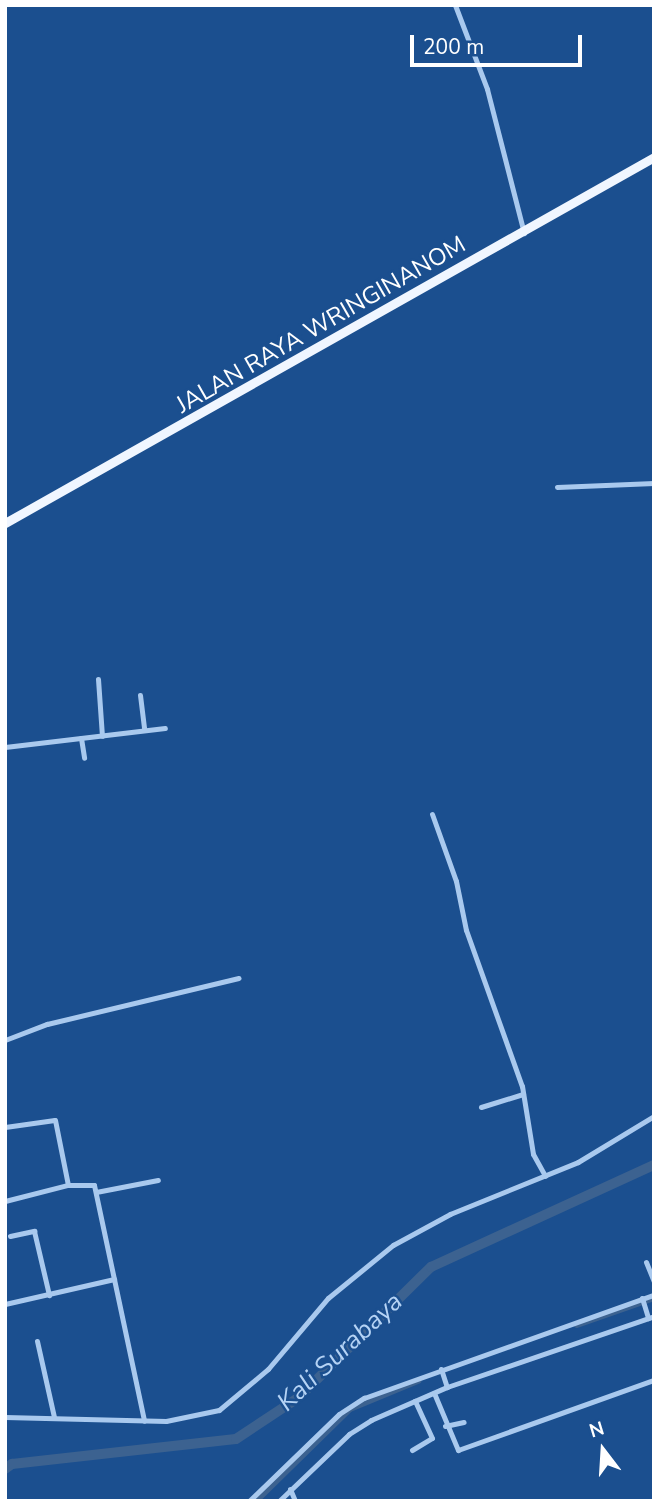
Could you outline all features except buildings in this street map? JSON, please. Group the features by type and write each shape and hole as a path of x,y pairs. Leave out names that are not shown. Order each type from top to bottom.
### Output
{"main road":[{"name":"JALAN RAYA WRINGINANOM","path":"5,523 654,157"}],"street":[{"path":"455,5 488,89 523,229"},
{"path":"557,487 654,483"},
{"path":"98,679 102,736"},
{"path":"140,695 144,730"},
{"path":"5,747 165,729"},
{"path":"81,738 84,758"},
{"path":"432,814 463,904 466,930 523,1094 533,1154 545,1176"},
{"path":"5,1040 47,1024 239,978"},
{"path":"481,1107 523,1094"},
{"path":"5,1417 144,1421 195,1418 226,1406 268,1369 328,1298 393,1245 450,1214 578,1162 654,1116"},
{"path":"5,1127 55,1120 68,1185"},
{"path":"96,1192 158,1180"},
{"path":"5,1201 68,1185 92,1184 96,1192 144,1421"},
{"path":"10,1236 34,1231 49,1295"},
{"path":"646,1262 654,1282"},
{"path":"5,1304 114,1279"},
{"path":"248,1501 345,1410 441,1370 654,1295"},
{"path":"279,1501 354,1430 417,1404 446,1385 649,1316 642,1299"},
{"path":"37,1341 54,1417"},
{"path":"441,1370 446,1385"},
{"path":"434,1393 454,1448 460,1450 654,1380"},
{"path":"412,1450 432,1438 417,1404"},
{"path":"445,1426 464,1422"},
{"path":"290,1489 295,1501"}],"waterway":[{"name":"Kali Surabaya","path":"5,1469 12,1464 236,1439 298,1398 431,1267 654,1165"},
{"path":"577,1325 654,1298"},
{"path":"256,1501 350,1409 418,1381"}]}
